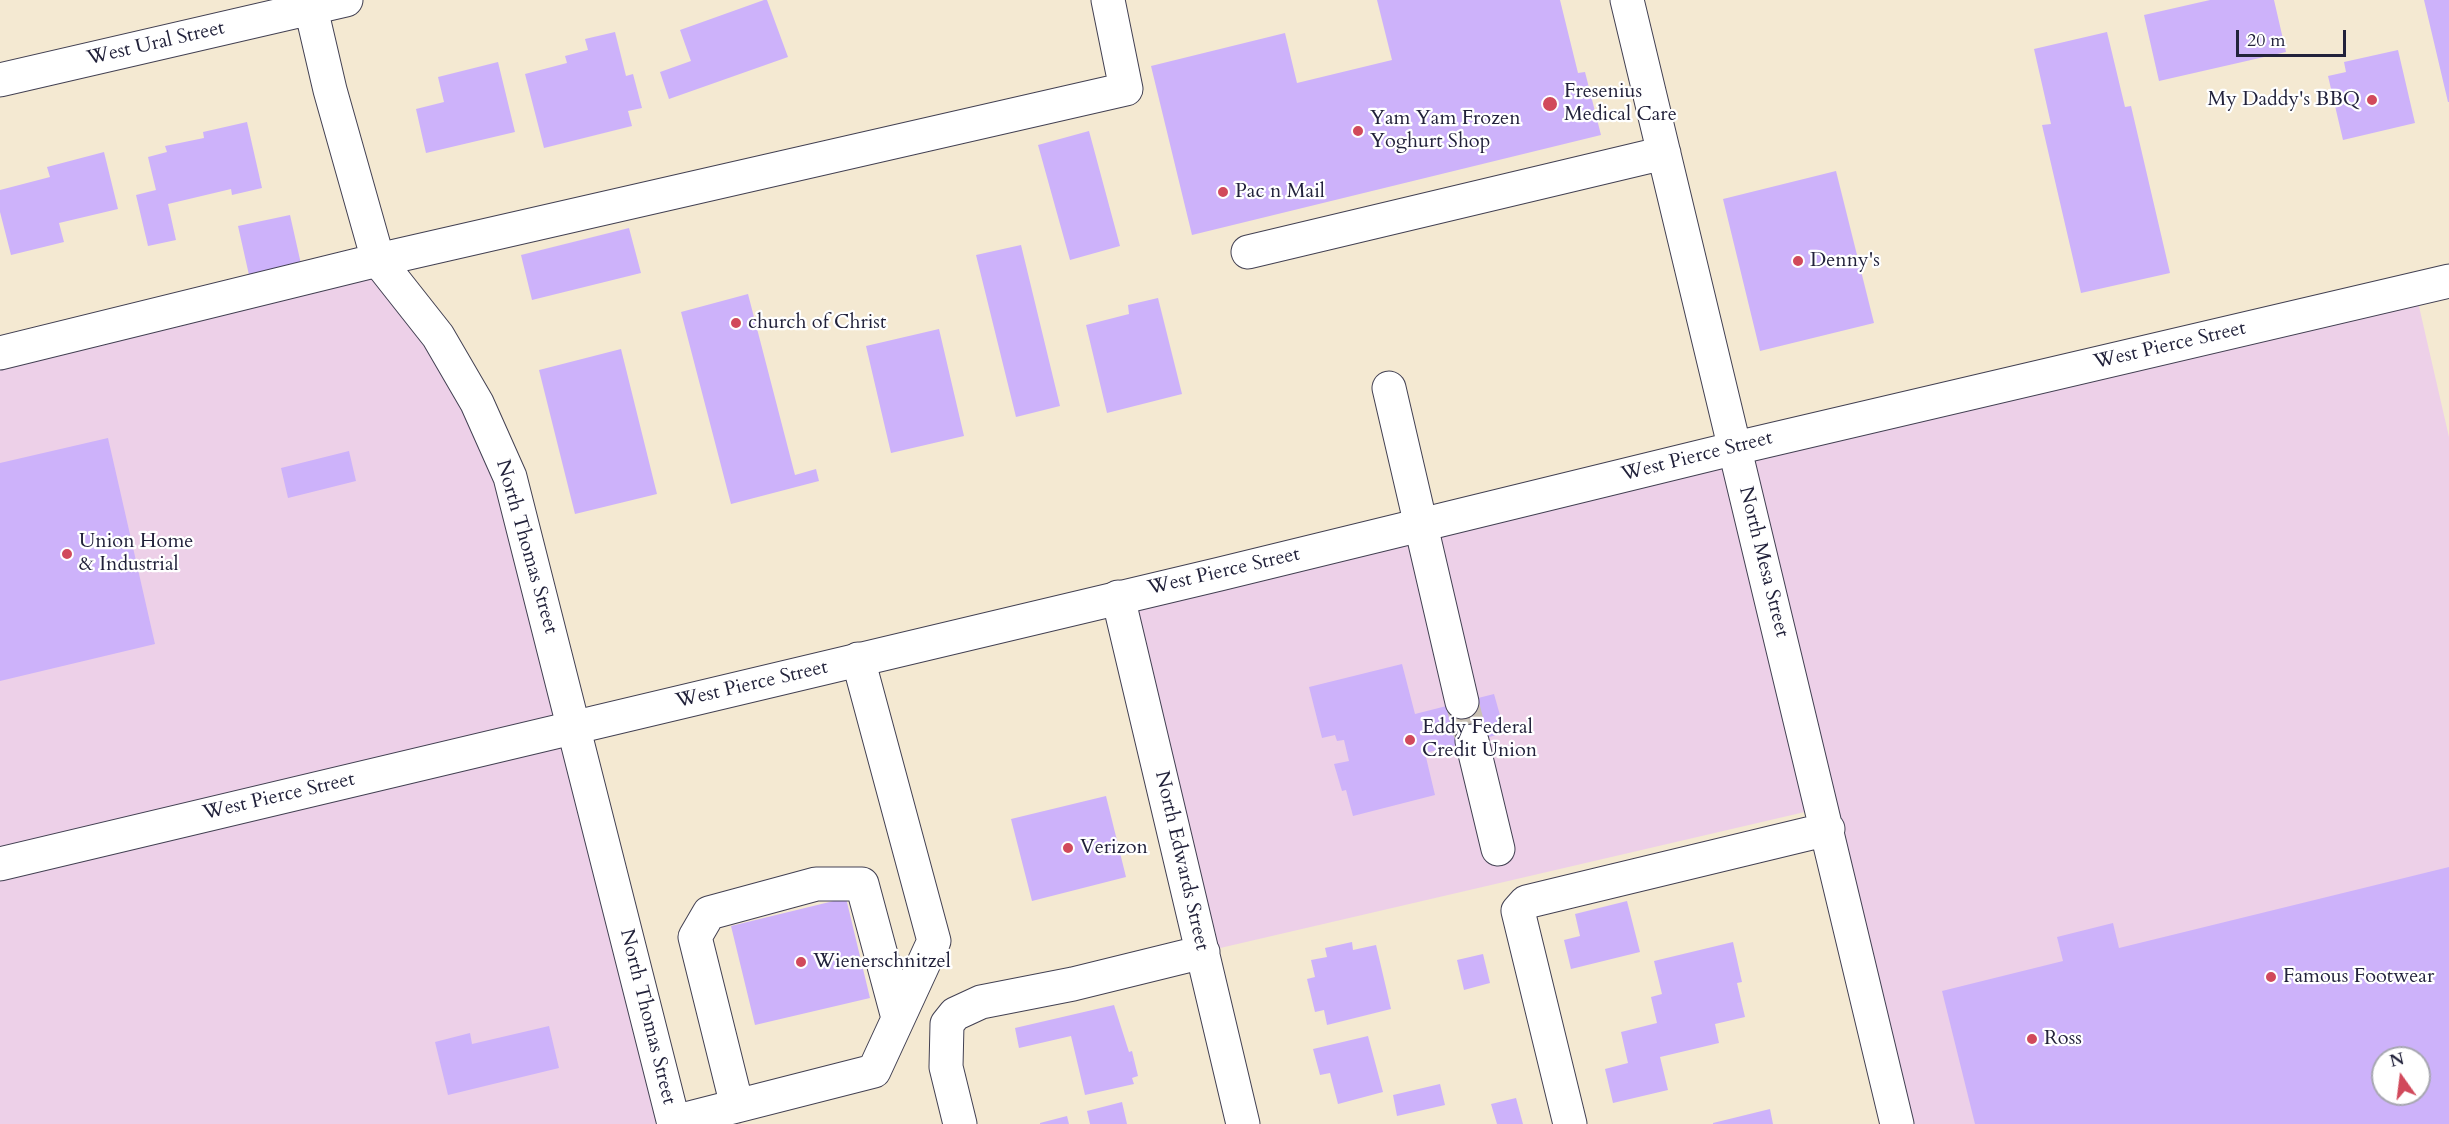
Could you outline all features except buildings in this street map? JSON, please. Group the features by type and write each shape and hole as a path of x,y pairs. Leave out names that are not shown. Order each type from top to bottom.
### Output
{"main road":[{"name":"West Ural Street","path":"0,80 310,4 346,0"},
{"path":"0,353 378,260 1126,88 1108,0"},
{"name":"North Mesa Street","path":"1627,0 1828,829 1897,1124"},
{"name":"North Thomas Street","path":"310,4 330,90 378,260 438,336 477,402 510,477 674,1123"},
{"path":"1248,252 1664,153"},
{"name":"West Pierce Street","path":"0,864 1736,448 2449,281"},
{"path":"1389,388 1462,702"},
{"name":"North Edwards Street","path":"1118,597 1243,1124"},
{"path":"674,1123 874,1071 934,941 858,659"},
{"path":"1472,741 1498,849"},
{"path":"1570,1124 1518,911 1526,902 1828,829"},
{"path":"737,1106 694,937 709,914 816,884 862,884 898,1018"},
{"path":"960,1124 946,1067 946,1024 955,1014 981,1002 1073,984 1203,952"}],"shaded area":[{"path":"378,260 477,403 674,1124 0,1124 0,353"},
{"path":"2415,289 2449,437 2449,1124 1897,1124 1822,808 1203,952 1118,597"}],"tunnel":[{"path":"1462,702 1472,741"}],"place":[{"name":"My Daddy's BBQ","path":"2372,100"},
{"name":"Fresenius Medical Care","path":"1550,104"},
{"name":"Yam Yam Frozen Yoghurt Shop","path":"1358,131"},
{"name":"Pac n Mail","path":"1223,192"},
{"name":"Denny's","path":"1798,261"},
{"name":"church of Christ","path":"736,323"},
{"name":"Union Home & Industrial","path":"67,554"},
{"name":"Eddy Federal Credit Union","path":"1410,740"},
{"name":"Verizon","path":"1068,848"},
{"name":"Wienerschnitzel","path":"801,962"},
{"name":"Famous Footwear","path":"2271,977"},
{"name":"Ross","path":"2032,1039"}]}
